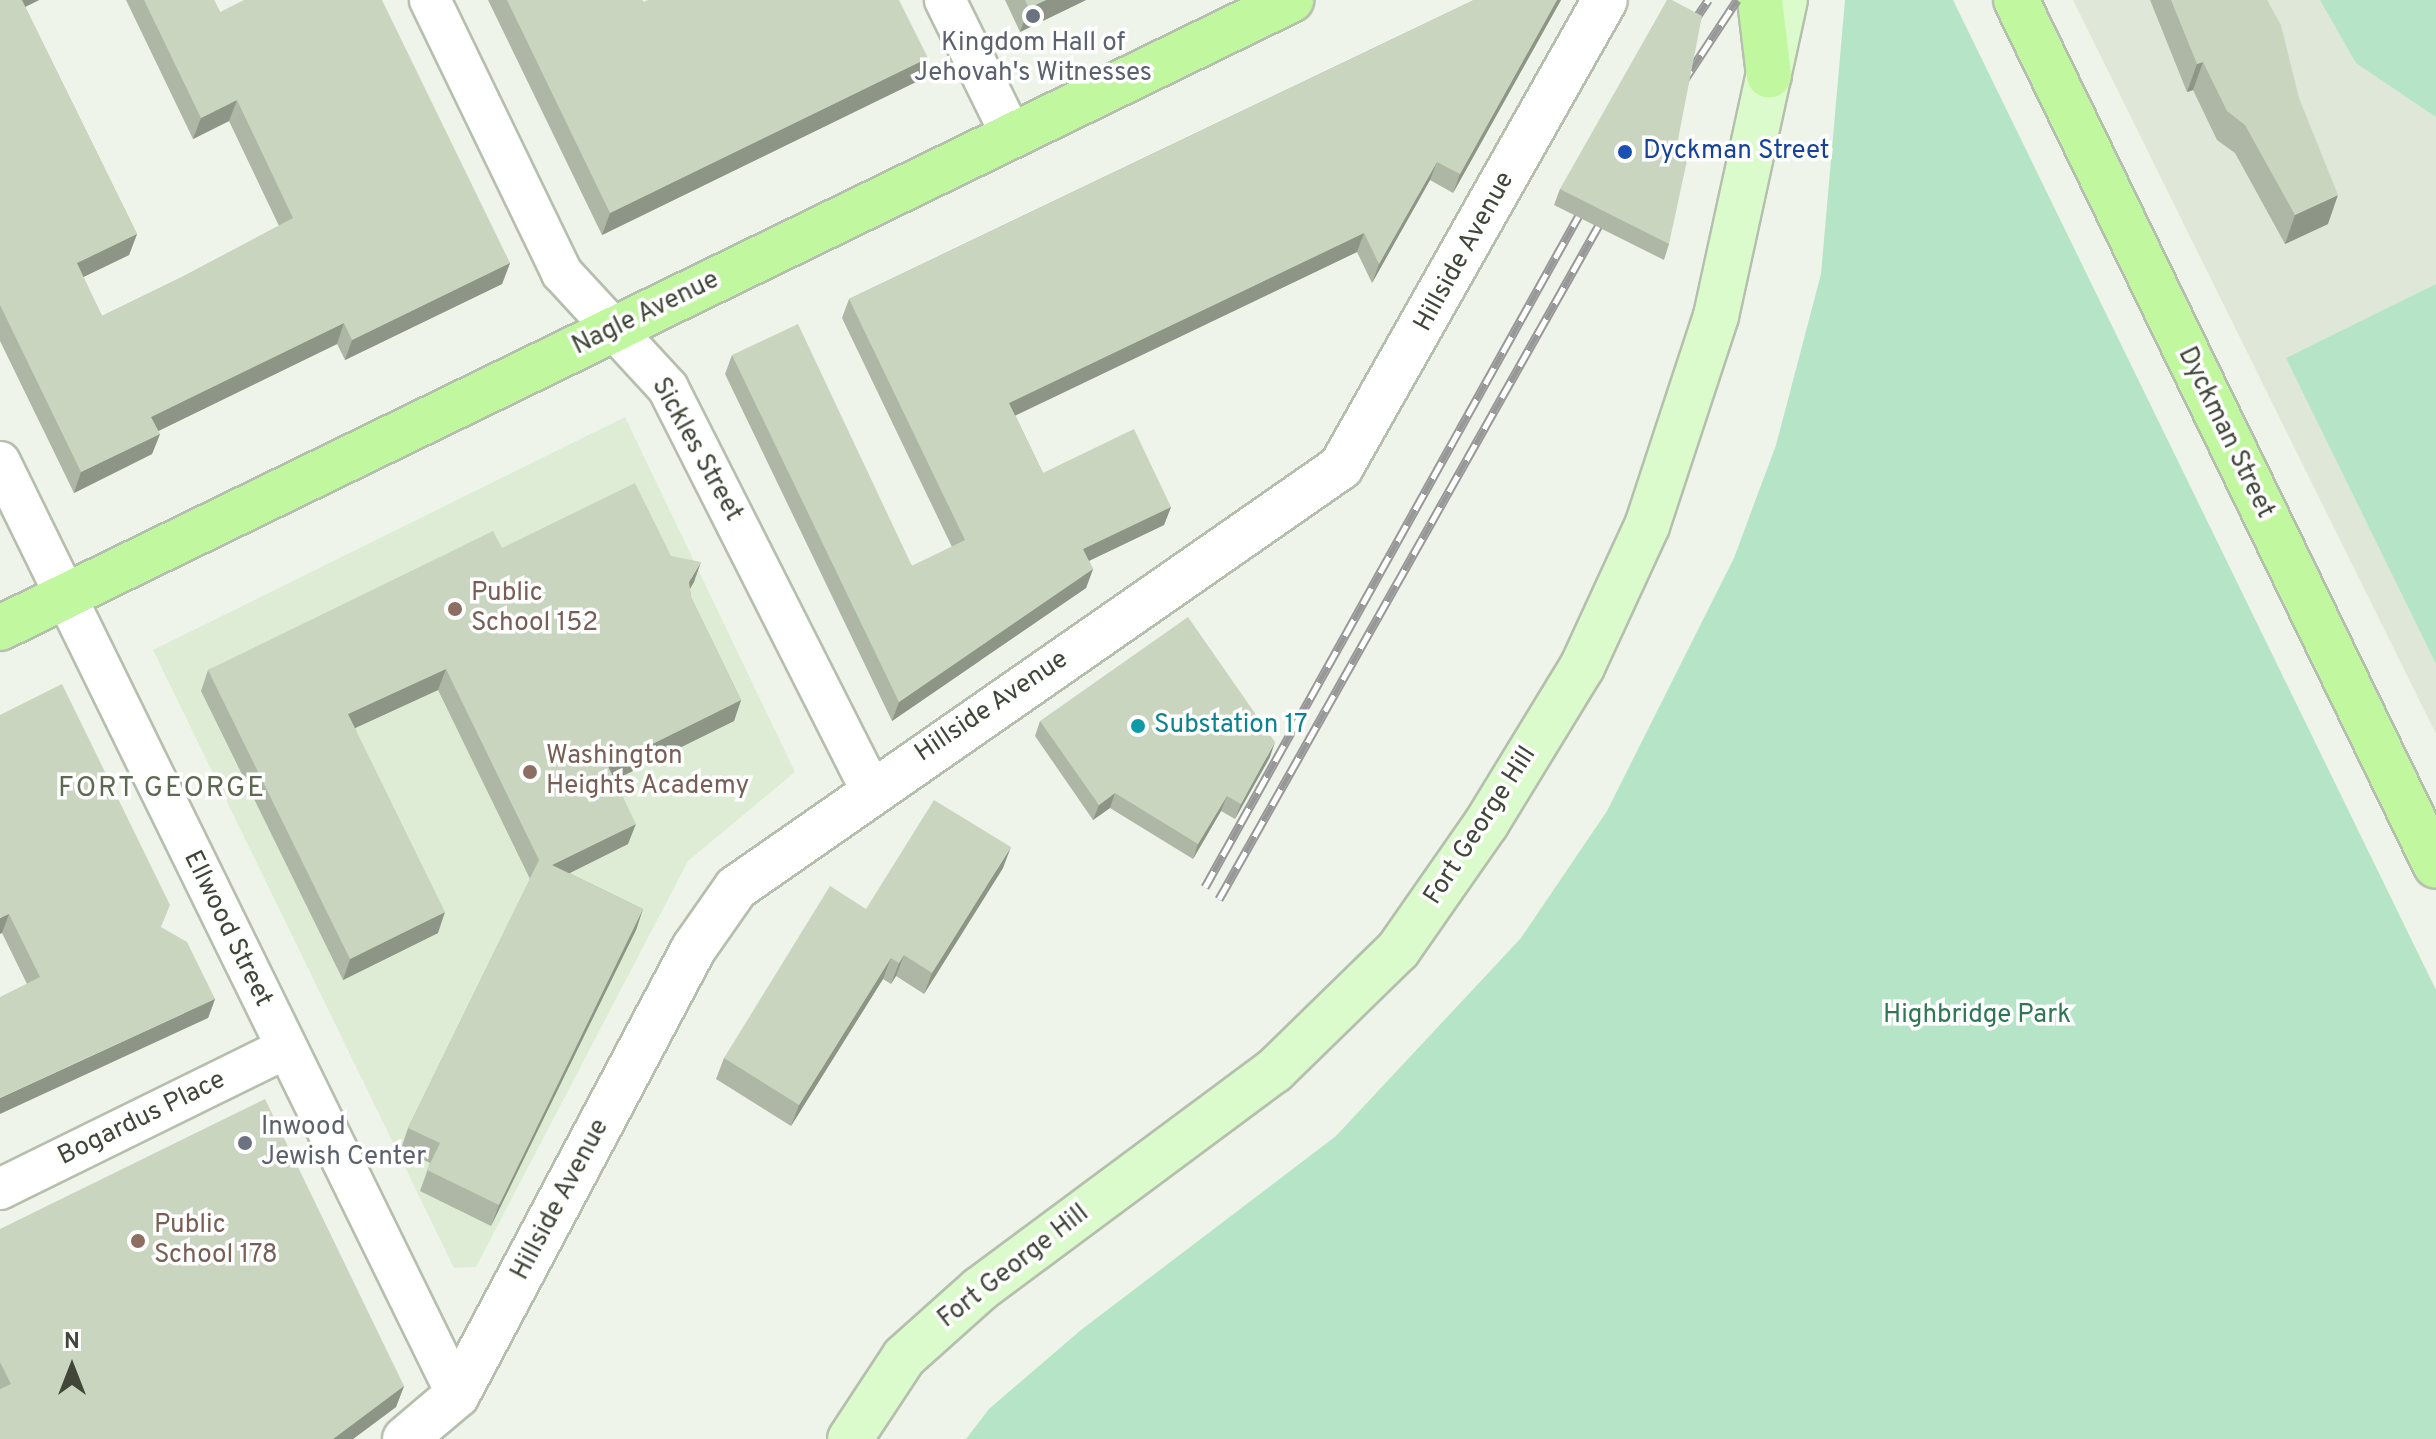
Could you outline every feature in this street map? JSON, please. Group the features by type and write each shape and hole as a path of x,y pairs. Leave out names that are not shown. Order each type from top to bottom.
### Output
{"main road":[{"name":"Nagle Avenue","path":"0,628 1291,0"},
{"path":"1760,0 1769,75"},
{"name":"Fort George Hill","path":"850,1439 904,1357 980,1289 1274,1071 1398,950 1486,824 1582,667 1647,526 1716,316 1785,0"},
{"name":"Dyckman Street","path":"2016,0 2436,866"}],"street":[{"name":"Sickles Street","path":"430,0 562,273 618,328 668,388 871,790"},
{"path":"945,0 1011,134"},
{"name":"Hillside Avenue","path":"405,1439 457,1395 694,948 736,888 871,790 1341,467 1605,0"},
{"name":"Ellwood Street","path":"0,462 284,1049 457,1395"},
{"name":"Bogardus Place","path":"0,1189 284,1049"}],"shaded area":[{"path":"2073,0 2436,0 2436,734"},
{"path":"625,417 795,772 688,861 476,1267 454,1268 153,650"}],"green space":[{"name":"Highbridge Park","path":"1845,0 1953,0 2436,990 2436,1439 966,1439 989,1409 1081,1330 1336,1136 1521,938 1607,811 1734,558 1776,445 1821,274"},
{"path":"2320,0 2436,0 2436,117 2356,63"},
{"path":"2436,284 2436,664 2286,358"}],"building":[{"path":"0,0 22,0 137,234 77,263 102,316 293,218 237,100 201,118 144,0 214,0 220,12 244,0 382,0 510,263 352,340 344,323 151,417 160,434 81,472 0,305"},
{"path":"507,0 899,0 928,58 610,213"},
{"path":"1025,0 1046,0 1029,8"},
{"path":"1474,0 1557,0 1460,174 1437,162 1379,264 1364,233 1009,403 1043,473 1134,429 1171,507 1083,549 1093,569 899,702 732,355 798,324 912,566 965,540 849,299"},
{"path":"1667,0 1702,16 1676,150 1688,156 1669,244 1560,189"},
{"path":"2171,0 2267,0 2281,25 2299,98 2338,195 2295,215 2245,125 2227,111 2203,62 2197,64"},
{"path":"635,483 671,556 701,562 689,582 691,597 741,700 608,766 636,824 552,865 643,909 499,1205 427,1170 440,1143 408,1128 539,860 446,669 348,714 445,912 350,959 208,670 493,531 502,548"},
{"path":"1188,617 1275,742 1241,804 1227,796 1198,844 1115,793 1099,805 1040,721"},
{"path":"62,684 170,905 161,927 187,942 215,999 0,1098 0,997 40,977 9,914 0,918 0,715"},
{"path":"934,800 1011,847 932,973 904,955 899,963 891,958 799,1105 724,1058 830,886 866,909"},
{"path":"265,1099 404,1386 333,1439 0,1439 0,1389 11,1384 0,1362 0,1229"}],"railway":[{"path":"1686,33 1708,0"},
{"path":"1681,85 1737,0"},
{"path":"1205,887 1588,199"},
{"path":"1219,899 1608,209"}],"place":[{"name":"Kingdom Hall of Jehovah's Witnesses","path":"1033,16"},
{"name":"Dyckman Street","path":"1625,152"},
{"name":"Public School 152","path":"455,609"},
{"name":"Substation 17","path":"1138,726"},
{"name":"Washington Heights Academy","path":"530,772"},
{"name":"Inwood Jewish Center","path":"245,1143"},
{"name":"Public School 178","path":"138,1241"}],"district":[{"name":"FORT GEORGE","path":"162,789"}]}
